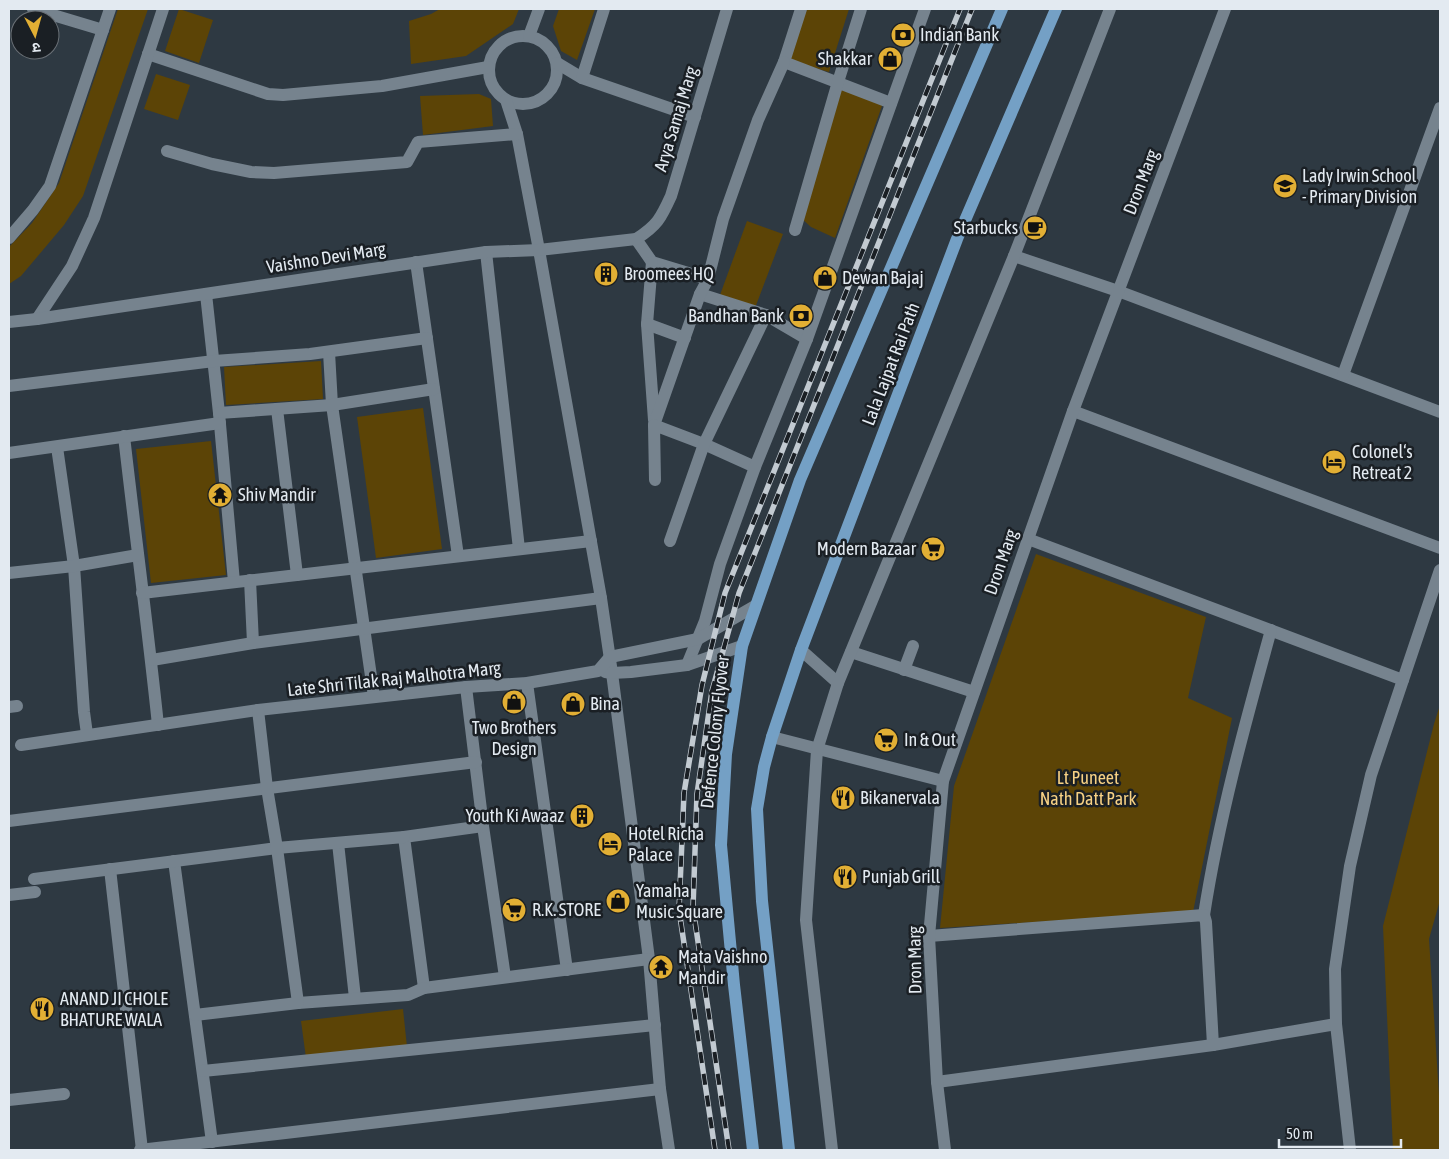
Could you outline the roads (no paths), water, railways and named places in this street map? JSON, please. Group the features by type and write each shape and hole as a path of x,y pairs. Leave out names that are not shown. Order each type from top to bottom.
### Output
{"main road":[{"name":"Lala Lajpat Rai Path","path":"742,646 800,480 1002,9"},
{"name":"Lala Lajpat Rai Path","path":"772,737 801,650 957,239 1056,9"},
{"name":"Defence Colony Flyover","path":"742,646 726,754 721,845 752,1146"},
{"path":"772,737 764,767 757,809 762,901 789,1150"}],"street":[{"path":"33,9 103,30"},
{"path":"9,238 33,210 50,186 110,9"},
{"path":"37,319 72,266 94,218 163,9"},
{"path":"529,36 539,9"},
{"path":"582,78 604,9"},
{"name":"Arya Samaj Marg","path":"647,232 662,217 671,196 727,9"},
{"path":"654,425 700,294 708,279 724,219 758,120 784,62 801,9"},
{"path":"795,230 861,9"},
{"path":"686,664 705,621 720,564 754,466 808,339 925,9"},
{"path":"832,1150 806,920 818,750 838,683 1014,256 1110,9"},
{"name":"Dron Marg","path":"945,1150 937,1082 930,936 942,781 1073,411 1225,9"},
{"path":"516,36 529,36 547,44 557,63 556,78 552,89 543,98 530,104 518,104 506,100 498,94 489,78 488,67 491,56 504,41 516,36"},
{"path":"148,54 268,94 284,95 382,86 488,67"},
{"path":"784,62 891,103"},
{"path":"557,63 582,78 695,117"},
{"path":"506,100 517,134 601,598 649,959 660,1089 668,1150"},
{"path":"1342,375 1440,108"},
{"path":"167,151 212,164 251,172 274,173 407,162 418,142 517,134"},
{"name":"Vaishno Devi Marg","path":"9,322 486,252 539,250 636,239 647,232"},
{"path":"636,239 652,262 708,279"},
{"path":"486,252 519,549"},
{"path":"1014,256 1118,291 1440,412"},
{"path":"416,262 458,556"},
{"path":"652,262 647,324 654,425 655,480"},
{"path":"206,294 220,418 234,582"},
{"path":"700,294 766,315 808,339"},
{"path":"670,542 704,444 766,315"},
{"path":"647,324 685,338"},
{"path":"9,386 214,361 329,352 427,338"},
{"path":"329,352 332,405 374,697"},
{"path":"9,453 124,436 277,409 332,405 434,390"},
{"path":"277,409 297,575"},
{"path":"1073,411 1440,548"},
{"path":"654,425 754,466"},
{"path":"124,436 142,593 152,660 158,725"},
{"path":"57,447 74,566 87,734"},
{"path":"1028,539 1403,680"},
{"path":"142,593 590,541"},
{"path":"9,573 74,566 138,556"},
{"path":"1350,1150 1336,1024 1334,969 1350,866 1371,775 1440,570"},
{"path":"250,580 253,643"},
{"path":"152,660 253,643 601,598"},
{"path":"598,671 610,657 698,639 755,606"},
{"path":"1213,1045 1206,922 1204,915 1212,868 1237,753 1271,630"},
{"name":"Late Shri Tilak Raj Malhotra Marg","path":"21,745 258,710 466,687 527,684 598,671 612,673 631,672 686,664 742,646"},
{"path":"904,670 912,646"},
{"path":"801,650 838,683"},
{"path":"851,652 974,692"},
{"path":"527,684 567,970"},
{"path":"466,687 483,826 505,977"},
{"path":"258,710 267,788 298,1002"},
{"path":"772,737 942,781"},
{"path":"9,821 476,762"},
{"path":"9,894 34,885 110,869 277,848 404,837 483,826"},
{"path":"404,837 424,988"},
{"path":"338,843 355,998"},
{"path":"174,861 212,1142"},
{"path":"110,869 141,1150 660,1089"},
{"path":"930,936 1204,915"},
{"path":"195,1015 298,1002 408,995 424,988 649,959"},
{"path":"203,1071 655,1024"},
{"path":"937,1082 1213,1045 1336,1024"},
{"path":"9,1100 64,1094"}],"railway":[{"path":"715,1150 679,910 684,793 702,685 725,593 960,9"},
{"path":"729,1150 693,908 697,794 712,691 739,593 972,9"}],"place":[{"name":"Indian Bank","path":"903,35"},
{"name":"Shakkar","path":"890,59"},
{"name":"Lady Irwin School - Primary Division","path":"1285,186"},
{"name":"Starbucks","path":"1035,228"},
{"name":"Broomees HQ","path":"606,274"},
{"name":"Dewan Bajaj","path":"825,278"},
{"name":"Bandhan Bank","path":"801,316"},
{"name":"Colonel‘s Retreat 2","path":"1334,462"},
{"name":"Shiv Mandir","path":"220,495"},
{"name":"Modern Bazaar","path":"933,549"},
{"name":"Two Brothers Design","path":"514,702"},
{"name":"Bina","path":"573,704"},
{"name":"In & Out","path":"886,740"},
{"name":"Bikanervala","path":"843,798"},
{"name":"Youth Ki Awaaz","path":"582,816"},
{"name":"Hotel Richa Palace","path":"610,844"},
{"name":"Punjab Grill","path":"845,877"},
{"name":"Yamaha Music Square","path":"618,901"},
{"name":"R.K. STORE","path":"514,910"},
{"name":"Mata Vaishno Mandir","path":"661,967"},
{"name":"ANAND JI CHOLE BHATURE WALA","path":"42,1009"}],"park label":[{"name":"Lt Puneet Nath Datt Park","path":"1088,788"}]}
